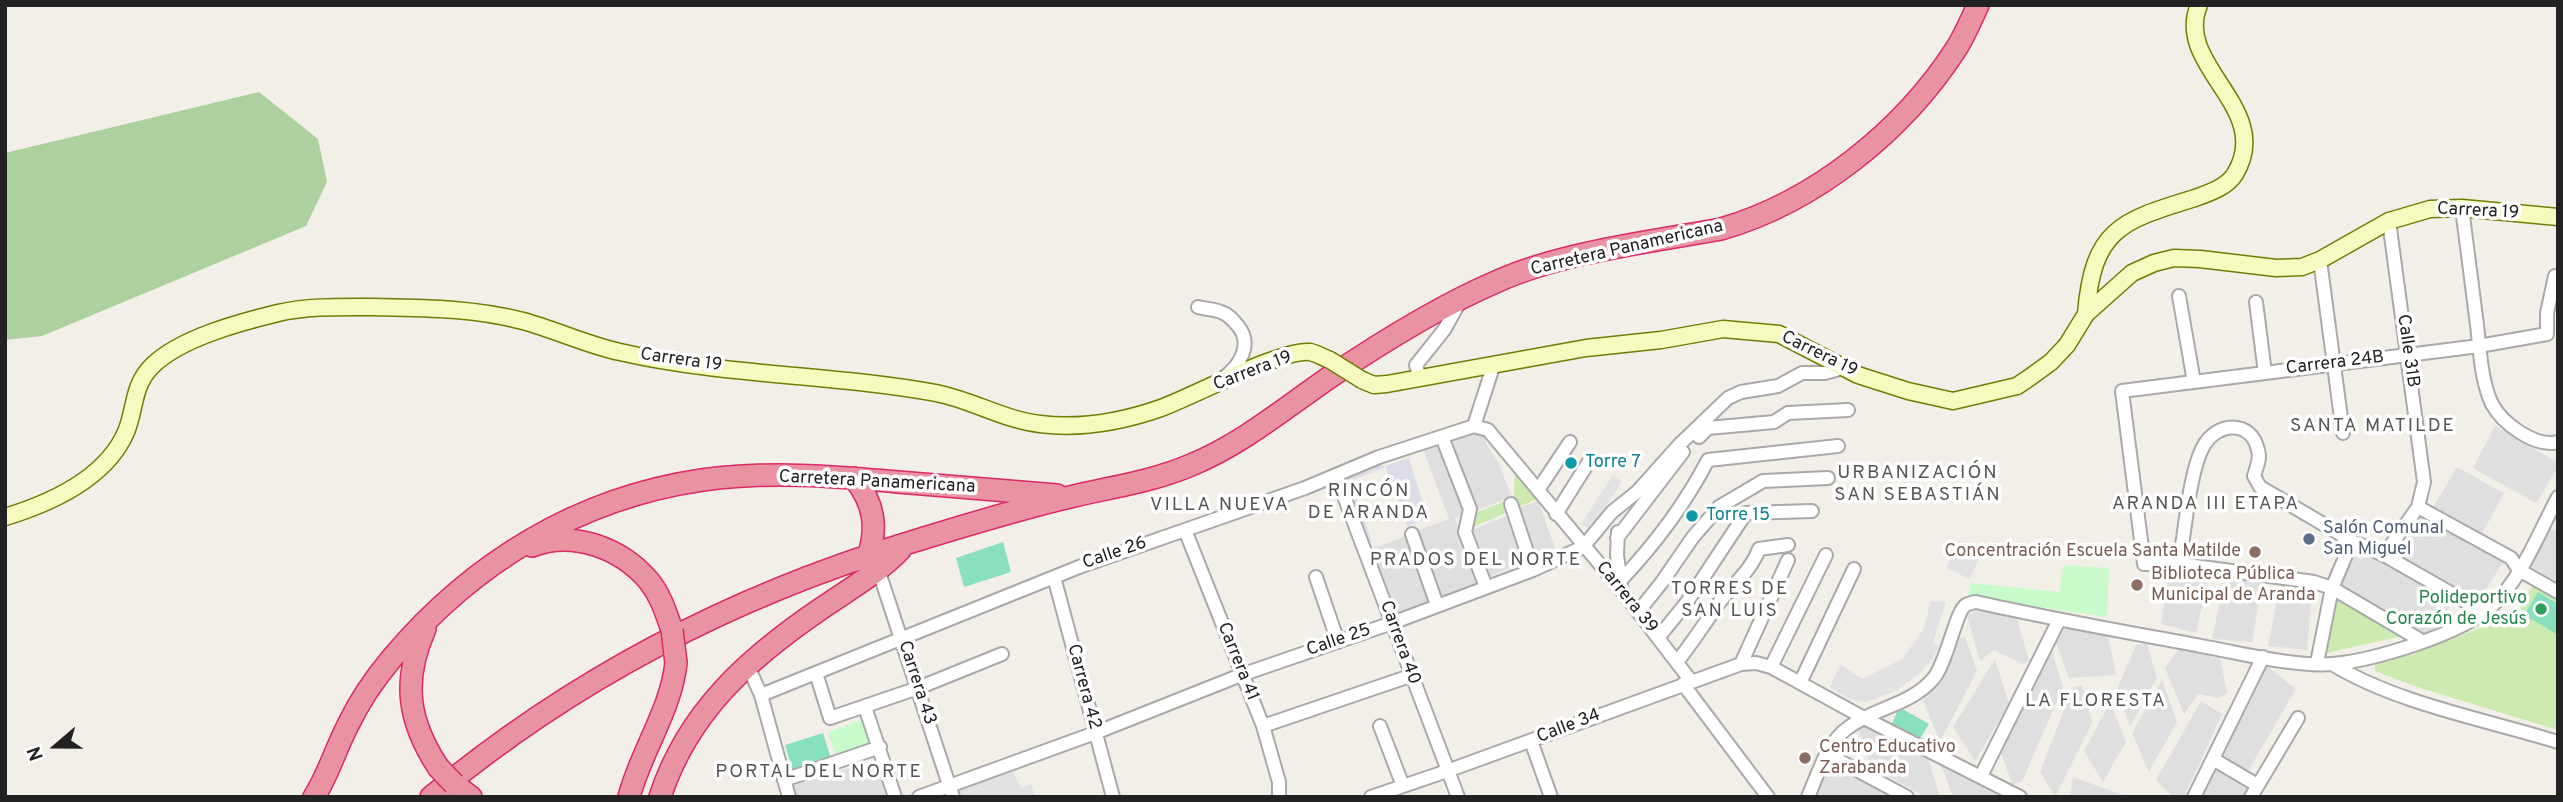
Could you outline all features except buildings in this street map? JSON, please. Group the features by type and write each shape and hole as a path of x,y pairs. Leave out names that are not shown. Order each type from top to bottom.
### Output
{"highway":[{"name":"Carretera Panamericana","path":"431,797 513,733 610,670 712,617 765,594 873,563 906,543 1073,496 1139,483 1192,465 1254,432 1332,376 1497,281 1580,256 1721,229 1787,202 1853,159 1903,115 1946,64 1978,5"},
{"name":"Carretera Panamericana","path":"316,795 349,722 390,660 436,609 483,570 515,548 574,517 618,499 704,480 786,476 854,478 1073,496"},
{"path":"660,797 677,757 698,721 720,693 747,664 873,563 872,507 854,478"},
{"path":"483,570 517,552 555,539 582,541 607,550 630,563 649,582 664,605 673,630 676,663 670,691 629,797"},
{"path":"436,609 415,653 411,701 420,736 438,767 463,790"}],"street":[{"path":"2086,314 2092,269 2104,244 2114,231 2140,214 2208,194 2225,185 2235,175 2241,161 2245,136 2242,123 2200,50 2196,38 2195,21 2199,5"},
{"path":"2462,208 2479,346 2487,387 2497,413 2527,436 2540,442 2558,442"},
{"name":"Carrera 19","path":"5,517 68,492 109,460 126,431 135,390 152,366 180,347 221,329 284,312 337,307 449,308 523,321 621,353 939,393 1018,420 1042,425 1087,424 1129,418 1200,393 1289,355 1310,352 1374,385 1586,348 1661,340 1723,329 1779,334 1858,375 1908,391 1953,401 2017,386 2051,362 2067,345 2086,314 2132,273 2154,263 2174,258 2200,259 2290,269 2320,260 2389,221 2430,209 2462,208 2558,217"},
{"name":"Calle 31B","path":"2389,221 2424,482 2418,507"},
{"path":"2320,260 2343,433"},
{"name":"Carrera 24B","path":"2179,564 2144,564 2122,391 2479,346 2547,334 2547,313 2555,276"},
{"path":"2179,296 2194,382"},
{"path":"1420,379 1416,365 1444,330 1461,300"},
{"path":"2256,302 2264,373"},
{"path":"1198,307 1220,311 1230,317 1241,330 1246,342 1241,358 1228,374 1200,393"},
{"path":"1474,426 1493,366"},
{"path":"1583,547 1612,512 1637,492 1679,445 1728,398 1741,392 1778,386 1802,373 1825,373 1843,368"},
{"path":"1617,538 1682,453 1708,428 1774,422 1788,413 1848,410"},
{"name":"Calle 26","path":"761,695 1054,577 1379,457 1474,426"},
{"name":"Carrera 39","path":"1474,426 1488,430 1583,547 1621,585 1638,612 1677,662 1687,682 1768,797"},
{"path":"2422,641 2332,588 2314,582 2179,564 2196,466 2202,448 2216,431 2232,427 2249,434 2258,450 2259,458 2254,476 2260,487 2352,541 2384,555 2484,612"},
{"path":"1442,437 1470,509 1465,532 1486,587"},
{"path":"1538,491 1570,442"},
{"path":"1621,585 1667,526 1708,460 1839,446"},
{"path":"1556,514 1590,460"},
{"name":"Carrera 40","path":"1336,475 1447,771"},
{"path":"1638,612 1693,537 1719,507 1763,481 1828,478"},
{"path":"1621,585 1617,538 1637,492"},
{"path":"1808,797 1837,738 1849,727 1909,698 1934,677 1947,654 1960,611 1966,604 1976,602 2263,657 2332,664 2422,641 2454,629 2484,612 2503,595 2558,497"},
{"path":"1511,504 1533,570"},
{"path":"2384,555 2418,507 2511,558 2519,570 2558,592"},
{"path":"1658,638 1687,602 1746,513 1812,511"},
{"name":"Carrera 41","path":"1185,530 1263,726 1283,795"},
{"path":"1412,534 1437,605"},
{"path":"2317,663 2332,588 2352,541"},
{"path":"1677,662 1720,602 1754,563 1759,549 1788,545"},
{"name":"Calle 25","path":"919,797 951,791 1241,675 1392,623 1533,570 1583,547"},
{"path":"1771,667 1826,555"},
{"path":"1788,560 1741,664 1756,663 1771,667 1866,719 2020,797"},
{"name":"Carrera 43","path":"873,563 902,639 951,791"},
{"path":"1800,683 1854,569"},
{"name":"Carrera 42","path":"1054,577 1113,797"},
{"path":"1316,577 1338,642"},
{"path":"1980,776 2059,620"},
{"path":"816,673 830,718 918,688 1002,654"},
{"path":"2194,797 2263,657"},
{"path":"747,664 761,695 789,797"},
{"name":"Calle 34","path":"1371,797 1741,664"},
{"path":"2332,664 2415,701 2558,742"},
{"path":"1263,726 1410,676"},
{"path":"865,707 895,797"},
{"path":"2251,797 2298,718"},
{"path":"1380,726 1404,786"},
{"path":"1531,741 1551,797"},
{"path":"784,780 880,747"},
{"path":"1827,754 1907,797"},
{"path":"2213,759 2258,785"},
{"path":"1447,771 1458,797"}],"shaded area":[{"path":"2495,426 2558,463 2536,503 2473,468"},
{"path":"1481,429 1512,497 1474,511 1448,441"},
{"path":"1443,442 1468,513 1455,518 1479,584 1441,598 1416,531 1449,519 1423,449"},
{"path":"1409,458 1428,519 1407,526 1385,466"},
{"path":"1382,464 1384,468 1350,481 1372,541 1364,543 1341,480"},
{"path":"2457,467 2504,493 2482,534 2432,509"},
{"path":"1613,475 1622,482 1590,530 1581,524"},
{"path":"1538,501 1555,548 1536,555 1519,508"},
{"path":"2413,513 2506,558 2479,600 2389,551"},
{"path":"1509,515 1527,561 1490,576 1471,530"},
{"path":"2549,528 2558,532 2558,583 2530,566"},
{"path":"1409,535 1433,602 1395,616 1371,549"},
{"path":"1957,543 1981,553 1970,579 1946,568"},
{"path":"2354,543 2455,599 2428,637 2334,586"},
{"path":"2170,567 2210,569 2196,633 2161,624"},
{"path":"2227,569 2263,578 2252,642 2212,639"},
{"path":"2281,581 2313,582 2307,650 2268,646"},
{"path":"1931,601 1946,602 1933,643 1939,646 1933,659 1921,672 1898,690 1866,702 1851,700 1830,687 1840,664 1862,679 1902,659 1923,630"},
{"path":"1980,605 2015,612 2029,661 2023,664 1994,650 1980,661 1967,616"},
{"path":"2061,626 2108,635 2116,675 2069,678 2053,635"},
{"path":"1965,637 1977,671 1940,742 1923,700 1955,640"},
{"path":"2049,641 2063,687 2022,782 2012,784 1999,746"},
{"path":"2147,643 2157,678 2130,727 2117,689 2136,645"},
{"path":"2181,646 2219,652 2227,693 2219,698 2198,694 2184,714 2165,668"},
{"path":"1995,659 2009,704 1975,761 1953,727"},
{"path":"2262,662 2296,689 2248,771 2221,759"},
{"path":"2162,680 2177,722 2149,772 2132,733"},
{"path":"2082,685 2092,723 2055,797 2040,772 2073,687"},
{"path":"2201,701 2222,714 2184,797 2173,797 2156,780"},
{"path":"2110,702 2126,742 2103,782 2084,751"},
{"path":"1854,718 1928,758 1940,797 1926,797 1871,767"},
{"path":"876,760 886,797 794,797 791,786"},
{"path":"1830,761 1892,797 1819,797 1813,793"},
{"path":"1941,765 2012,797 1953,797"},
{"path":"2214,766 2250,787 2245,797 2199,797"},
{"path":"1013,772 1021,788 1031,784 1035,797 961,797 959,789"},
{"path":"2073,777 2128,797 2070,797"}],"green space":[{"path":"259,92 318,139 327,182 306,226 42,336 5,340 5,153"},
{"path":"1515,464 1539,498 1469,529 1475,513 1514,498"},
{"path":"1003,542 1011,572 964,587 956,558"},
{"path":"2063,565 2109,568 2107,617 1968,597 1971,583 2059,592"},
{"path":"2330,585 2415,633 2318,655"},
{"path":"2533,585 2558,597 2558,730 2420,688 2375,671 2375,661 2410,655 2490,624 2518,610"},
{"name":"Polideportivo Corazón de Jesús","path":"2538,592 2558,604 2558,635 2524,615"},
{"path":"1899,707 1929,724 1918,742 1891,726"},
{"path":"867,718 878,746 837,761 828,732"},
{"path":"823,733 831,759 793,772 785,745"}],"place":[{"name":"Torre 7","path":"1571,463"},
{"name":"Torre 15","path":"1692,516"},
{"name":"Salón Comunal San Miguel","path":"2309,539"},
{"name":"Concentración Escuela Santa Matilde","path":"2255,552"},
{"name":"Biblioteca Pública Municipal de Aranda","path":"2137,585"},
{"name":"Polideportivo Corazón de Jesús","path":"2541,609"},
{"name":"Centro Educativo Zarabanda","path":"1805,758"}],"district":[{"name":"SANTA MATILDE","path":"2373,427"},
{"name":"URBANIZACIÓN SAN SEBASTIÁN","path":"1918,485"},
{"name":"RINCÓN DE ARANDA","path":"1369,503"},
{"name":"ARANDA III ETAPA","path":"2206,505"},
{"name":"VILLA NUEVA","path":"1220,506"},
{"name":"PRADOS DEL NORTE","path":"1476,561"},
{"name":"TORRES DE SAN LUIS","path":"1730,601"},
{"name":"LA FLORESTA","path":"2096,702"},
{"name":"PORTAL DEL NORTE","path":"819,773"}]}
